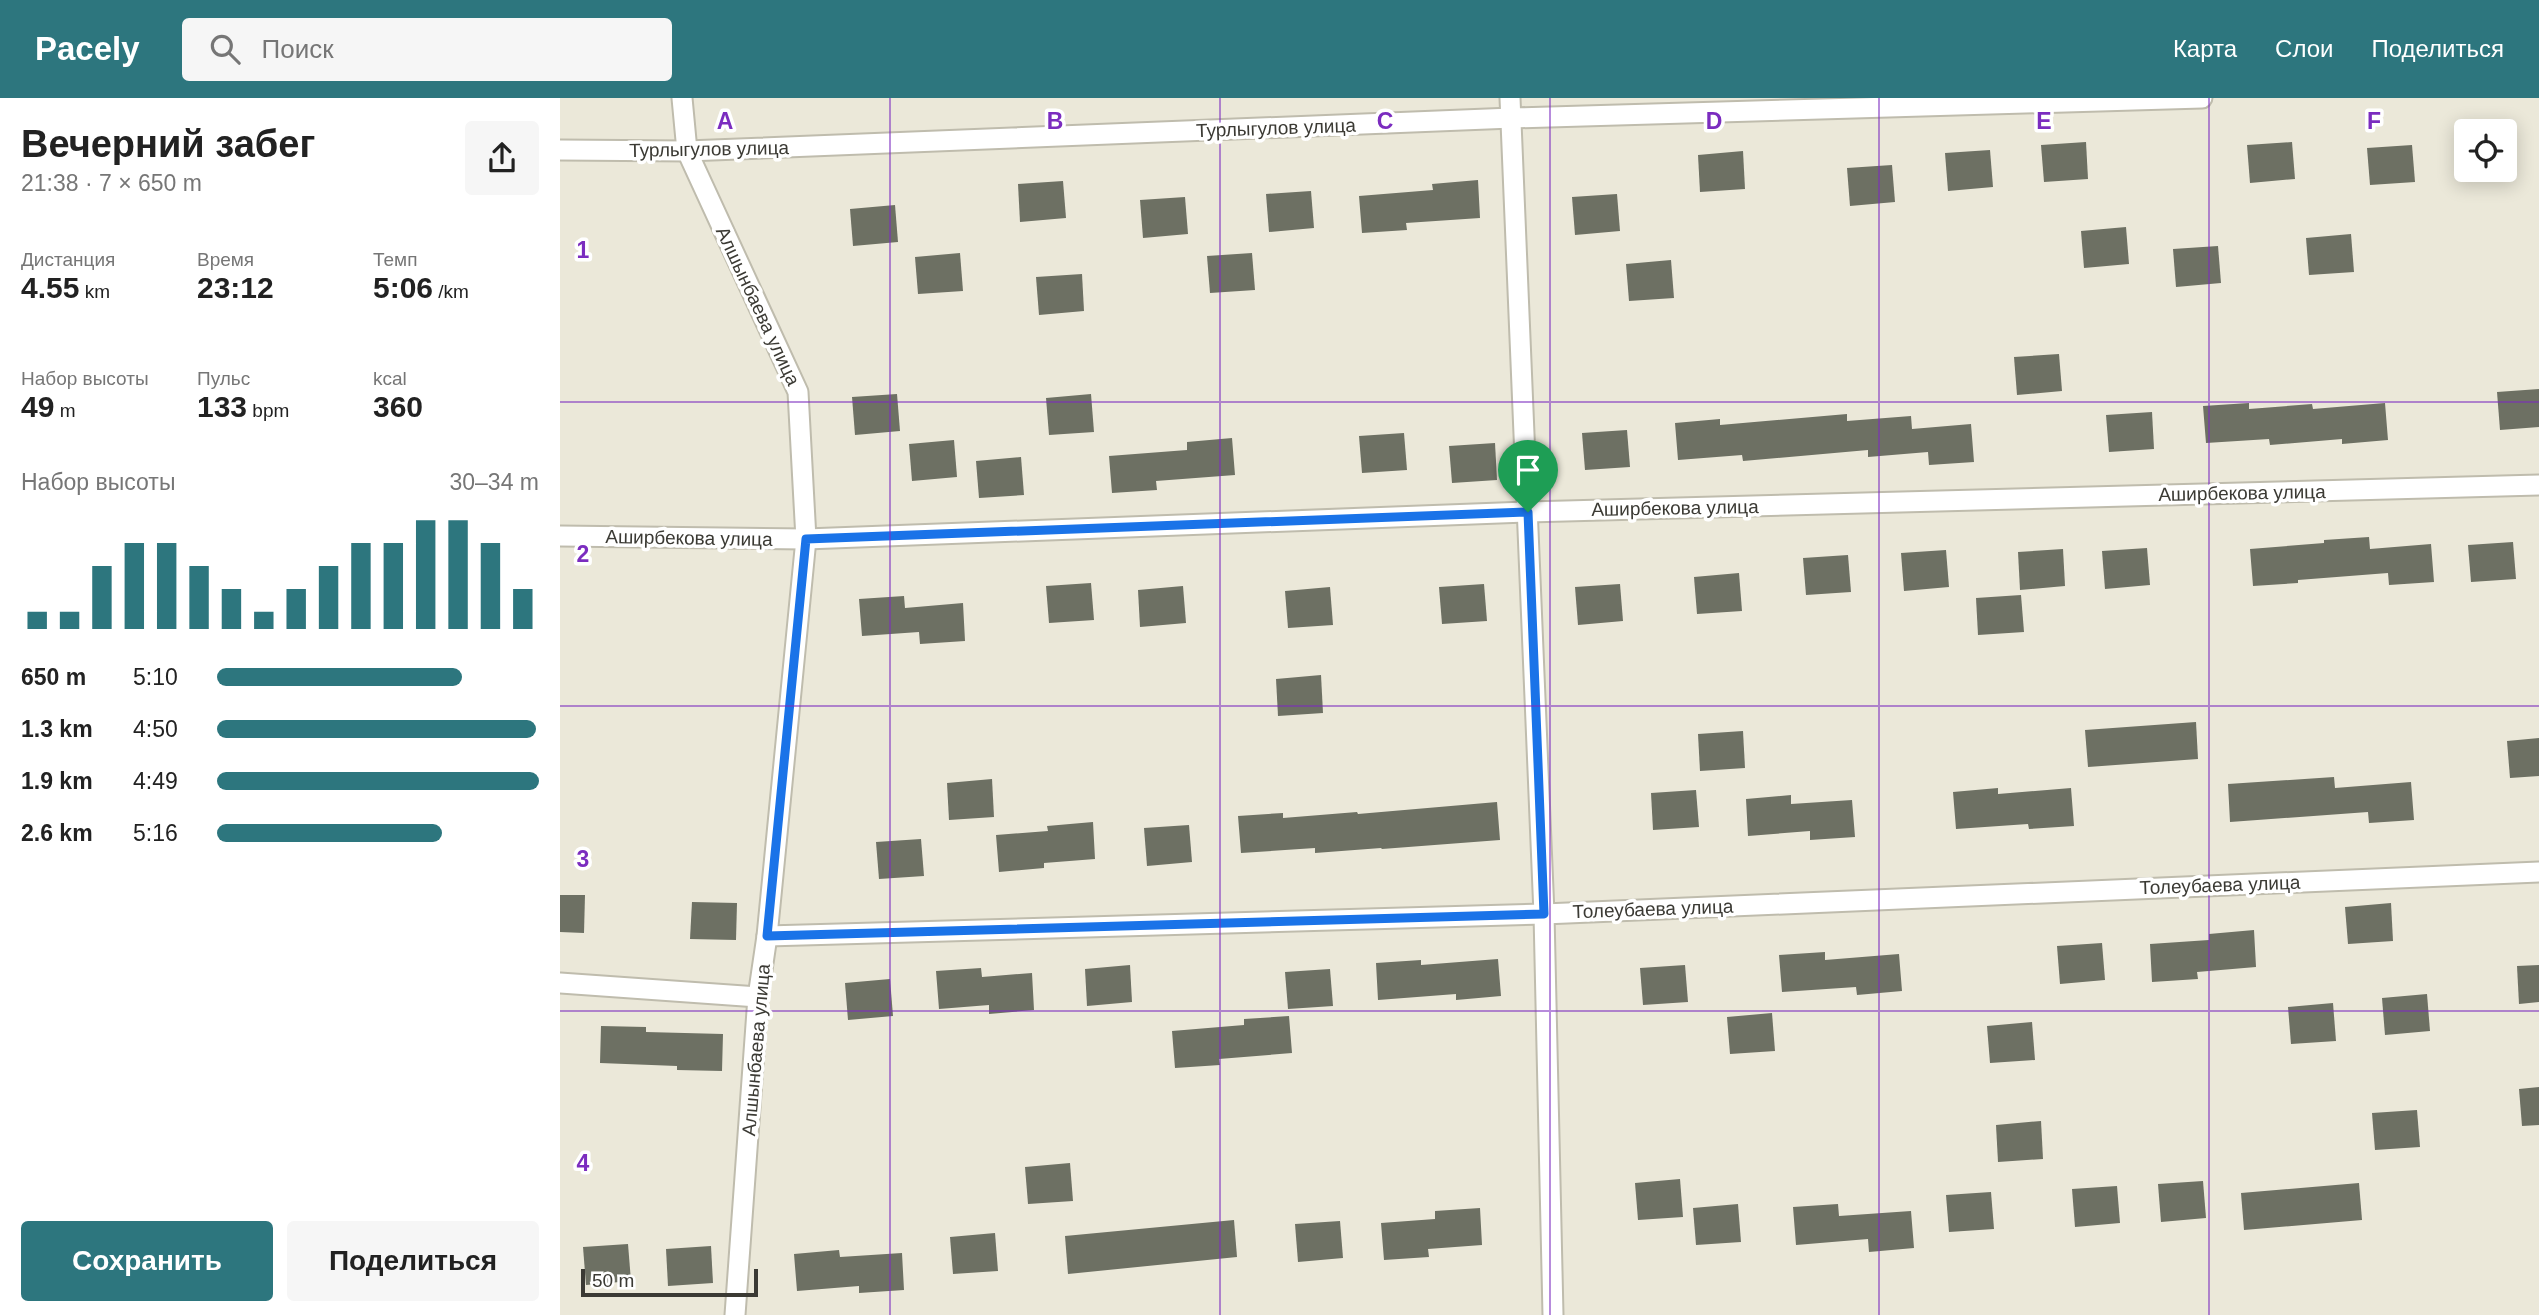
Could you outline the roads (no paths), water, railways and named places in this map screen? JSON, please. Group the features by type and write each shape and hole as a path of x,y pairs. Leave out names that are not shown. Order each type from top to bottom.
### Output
{"street":[{"name":"Алшынбаева улица","path":"682,98 687,151 798,392 806,539 767,936 758,997 735,1315"},
{"path":"1510,98 1544,914 1553,1315"},
{"name":"Турлыгулов улица","path":"560,150 687,151 1512,118 2202,98"},
{"name":"Аширбекова улица","path":"560,536 806,539 1528,512 2539,485"},
{"name":"Толеубаева улица","path":"767,936 1544,914 2539,872"},
{"path":"560,983 758,997"}]}
